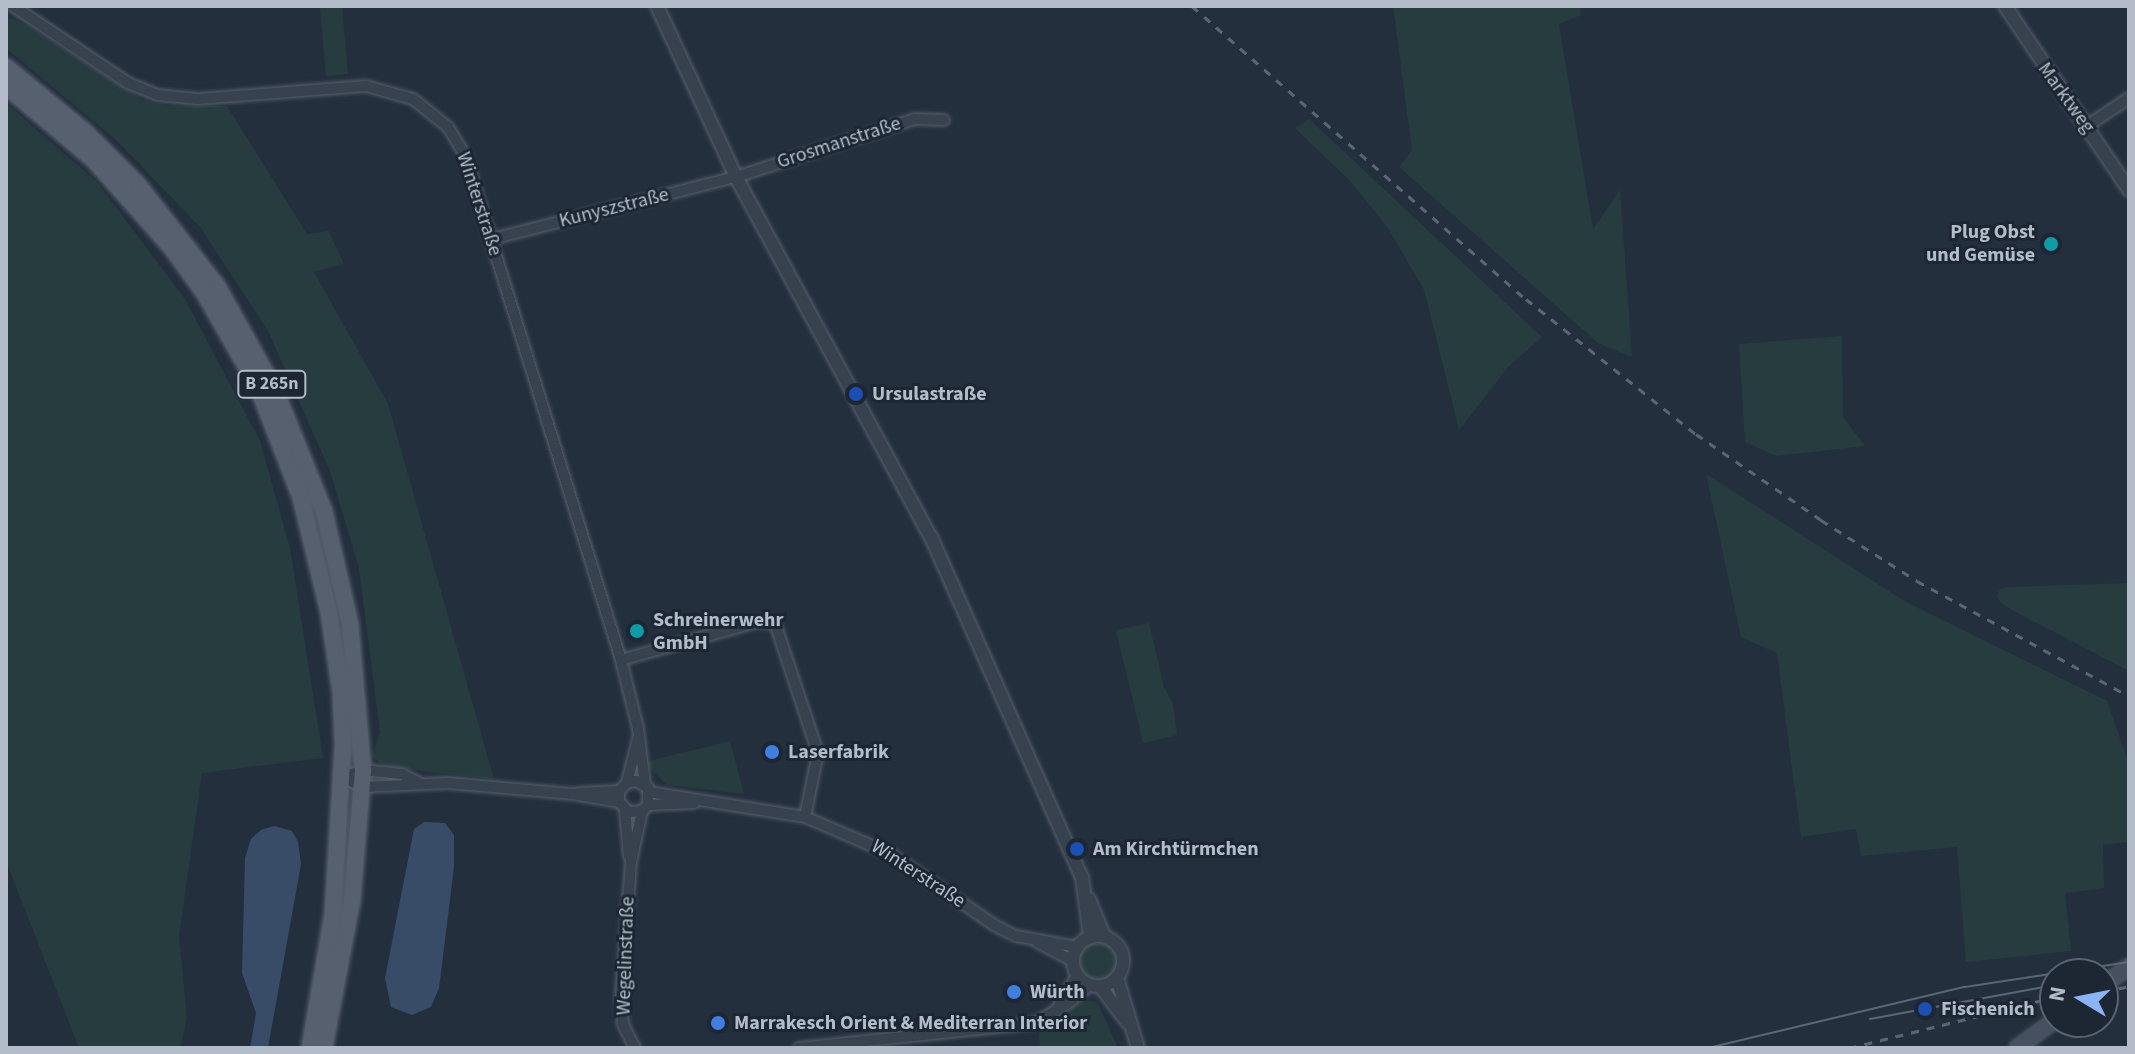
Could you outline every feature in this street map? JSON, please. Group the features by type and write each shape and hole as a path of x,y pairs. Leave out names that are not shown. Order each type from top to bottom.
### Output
{"main road":[{"name":"B 265n","path":"6,67 84,131 164,216 237,319 275,390 310,470 340,575 356,666 363,770 352,900 324,1048"},
{"name":"B 265n","path":"6,86 93,159 172,248 212,306 258,387 282,440 316,550 341,693 343,777 333,913 310,1048"},
{"path":"2017,1048 2039,1032"}],"street":[{"name":"Winterstraße","path":"13,6 128,83 157,95 198,99 354,86 380,88 413,99 437,116 458,141 492,239 621,660 647,789 700,802"},
{"path":"657,6 736,177 931,537 1104,936"},
{"name":"Marktweg","path":"2005,6 2049,76 2129,190"},
{"path":"2087,126 2129,98"},
{"name":"Grosmanstraße","path":"736,177 915,119 944,120"},
{"name":"Kunyszstraße","path":"492,239 736,177"},
{"path":"621,660 756,622 775,623 818,753 805,817"},
{"name":"Winterstraße","path":"638,737 622,796 645,808 700,802 747,805 805,817 872,843 916,868 994,925 1073,961"},
{"path":"343,777 363,770 402,774 418,782 622,796 647,789"},
{"path":"343,777 363,787 402,788 418,782"},
{"name":"Wegelinstraße","path":"635,1048 627,1037 621,1013 631,862 647,789"},
{"name":"Wegelinstraße","path":"622,796 631,862"},
{"path":"1086,892 1090,937"},
{"path":"1129,1025 1095,986 1077,976 1073,961 1077,947 1090,937 1104,936 1115,942 1123,956 1117,978 1138,1048"},
{"name":"Winterstraße","path":"1037,942 1077,947"},
{"path":"1057,1009 1077,976"},
{"path":"799,1048 1035,1023 1095,986 1117,978"}],"green space":[{"path":"320,6 342,6 348,74 326,76"},
{"path":"1393,6 1580,6 1581,15 1559,24 1593,229 1620,190 1632,357 1598,343 1399,167 1412,150"},
{"path":"6,16 30,27 143,100 167,106 227,106 307,234 329,231 344,264 314,272 388,404 494,779 396,768 382,765 372,756 380,732 359,568 330,471 268,331 201,228 115,139 6,48"},
{"path":"6,103 97,182 185,299 260,441 290,548 323,758 202,773 179,936 187,1018 180,1048 79,1048 6,861"},
{"path":"1309,119 1542,337 1509,366 1459,430 1424,290 1388,228 1351,182 1295,128"},
{"path":"1842,336 1843,417 1865,446 1776,456 1745,442 1739,344"},
{"path":"1706,474 1906,602 2107,701 2129,764 2129,842 2103,845 2104,888 2065,893 2071,951 1966,962 1957,847 1861,856 1856,829 1801,837 1777,653 1741,637"},
{"path":"2129,583 2129,671 2012,610 1997,596 2000,589 2007,587"},
{"path":"1149,623 1164,687 1173,703 1177,735 1143,743 1116,630"},
{"path":"730,741 744,794 667,785 648,767 649,761"},
{"path":"1098,942 1112,948 1118,962 1112,976 1098,982 1084,976 1078,962 1084,948"},
{"path":"1082,1000 1096,1002 1118,1048 1040,1048 1039,1033"}],"water":[{"path":"424,822 445,823 454,835 454,867 439,988 431,1007 412,1015 391,1007 385,978 414,829"},
{"path":"274,826 292,831 298,842 301,864 268,1048 250,1048 256,1013 242,973 245,858 251,839 261,830"}],"tram line":[{"path":"1708,1048 1965,987 2129,962"},
{"path":"1870,1019 2039,988"}],"railway":[{"path":"1192,6 1526,299 1696,434 1917,581 2129,696"},
{"path":"2119,988 2129,986"},
{"path":"1849,1048 2039,1001"}],"place":[{"name":"Plug Obst und Gemüse","path":"2051,244"},
{"name":"Ursulastraße","path":"856,394"},
{"name":"Schreinerwehr GmbH","path":"637,631"},
{"name":"Laserfabrik","path":"772,752"},
{"name":"Am Kirchtürmchen","path":"1077,849"},
{"name":"Würth","path":"1014,992"},
{"name":"Fischenich","path":"1925,1009"},
{"name":"Marrakesch Orient & Mediterran Interior","path":"718,1023"}]}
